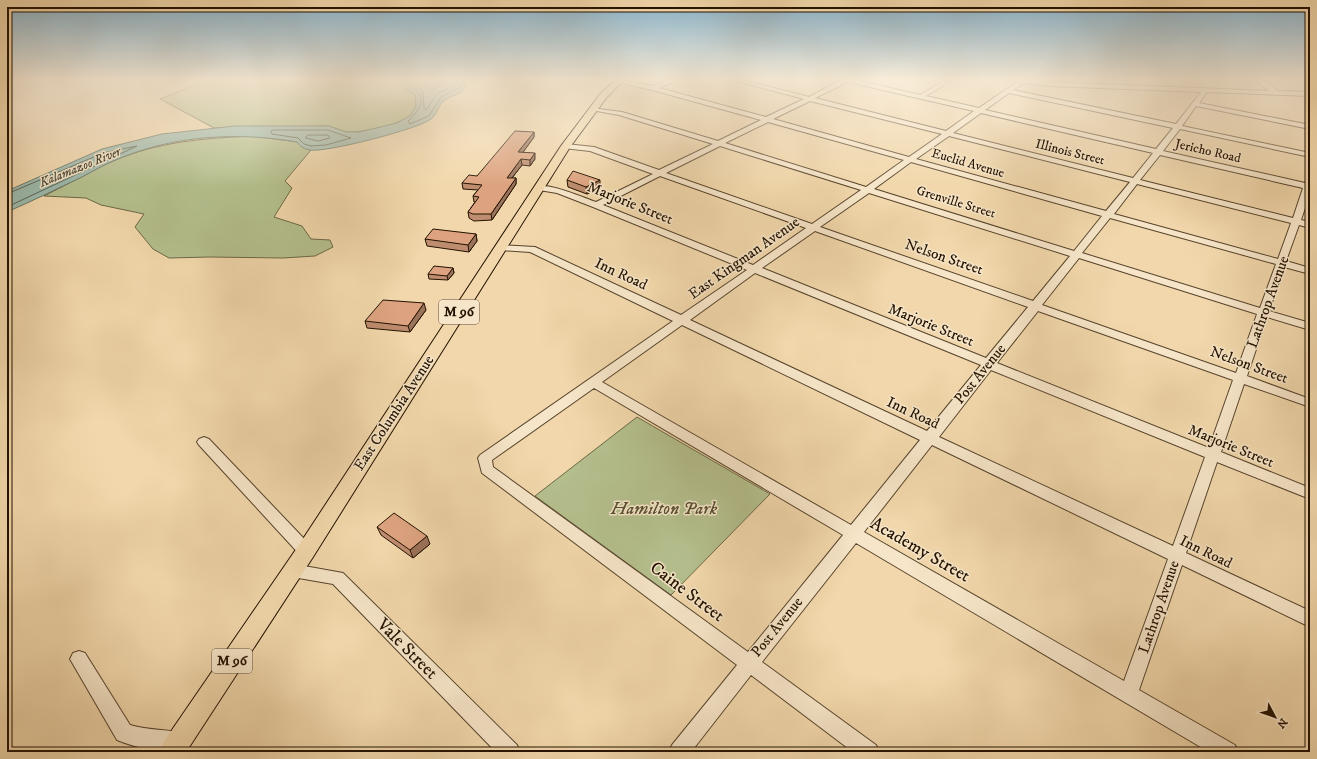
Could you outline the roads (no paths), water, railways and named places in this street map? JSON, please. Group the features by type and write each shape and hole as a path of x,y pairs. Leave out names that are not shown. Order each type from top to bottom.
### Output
{"main road":[{"name":"East Columbia Avenue","path":"176,747 306,551 538,188 589,114"}],"street":[{"name":"Grenville Street","path":"624,114 1310,327"},
{"name":"Euclid Avenue","path":"748,114 1310,271"},
{"path":"596,205 779,114"},
{"name":"Illinois Street","path":"873,114 1310,225"},
{"name":"East Kingman Avenue","path":"484,462 488,454 754,270 975,114"},
{"name":"Jericho Road","path":"995,114 1309,185"},
{"path":"1119,114 1310,155"},
{"name":"Post Avenue","path":"679,752 1187,114"},
{"path":"1247,114 1310,127"},
{"name":"Nelson Street","path":"566,146 591,149 1310,403"},
{"name":"Lathrop Avenue","path":"1128,694 1309,185"},
{"name":"Marjorie Street","path":"538,188 559,191 596,205 1310,494"},
{"name":"Inn Road","path":"500,247 532,249 1310,619"},
{"name":"Academy Street","path":"593,382 1228,752"},
{"path":"204,442 306,551"},
{"name":"Caine Street","path":"484,462 487,469 869,752"},
{"name":"Vale Street","path":"293,571 336,578 510,752"},
{"path":"79,659 124,733 176,747"}],"water":[{"name":"Kalamazoo River","path":"435,114 431,119 423,123 391,134 334,148 319,150 306,149 297,142 254,137 209,138 165,144 113,161 7,212 7,191 102,149 162,134 235,126 329,126 346,132 359,132 397,123 411,115"}],"park label":[{"name":"Hamilton Park","path":"664,509"}]}
